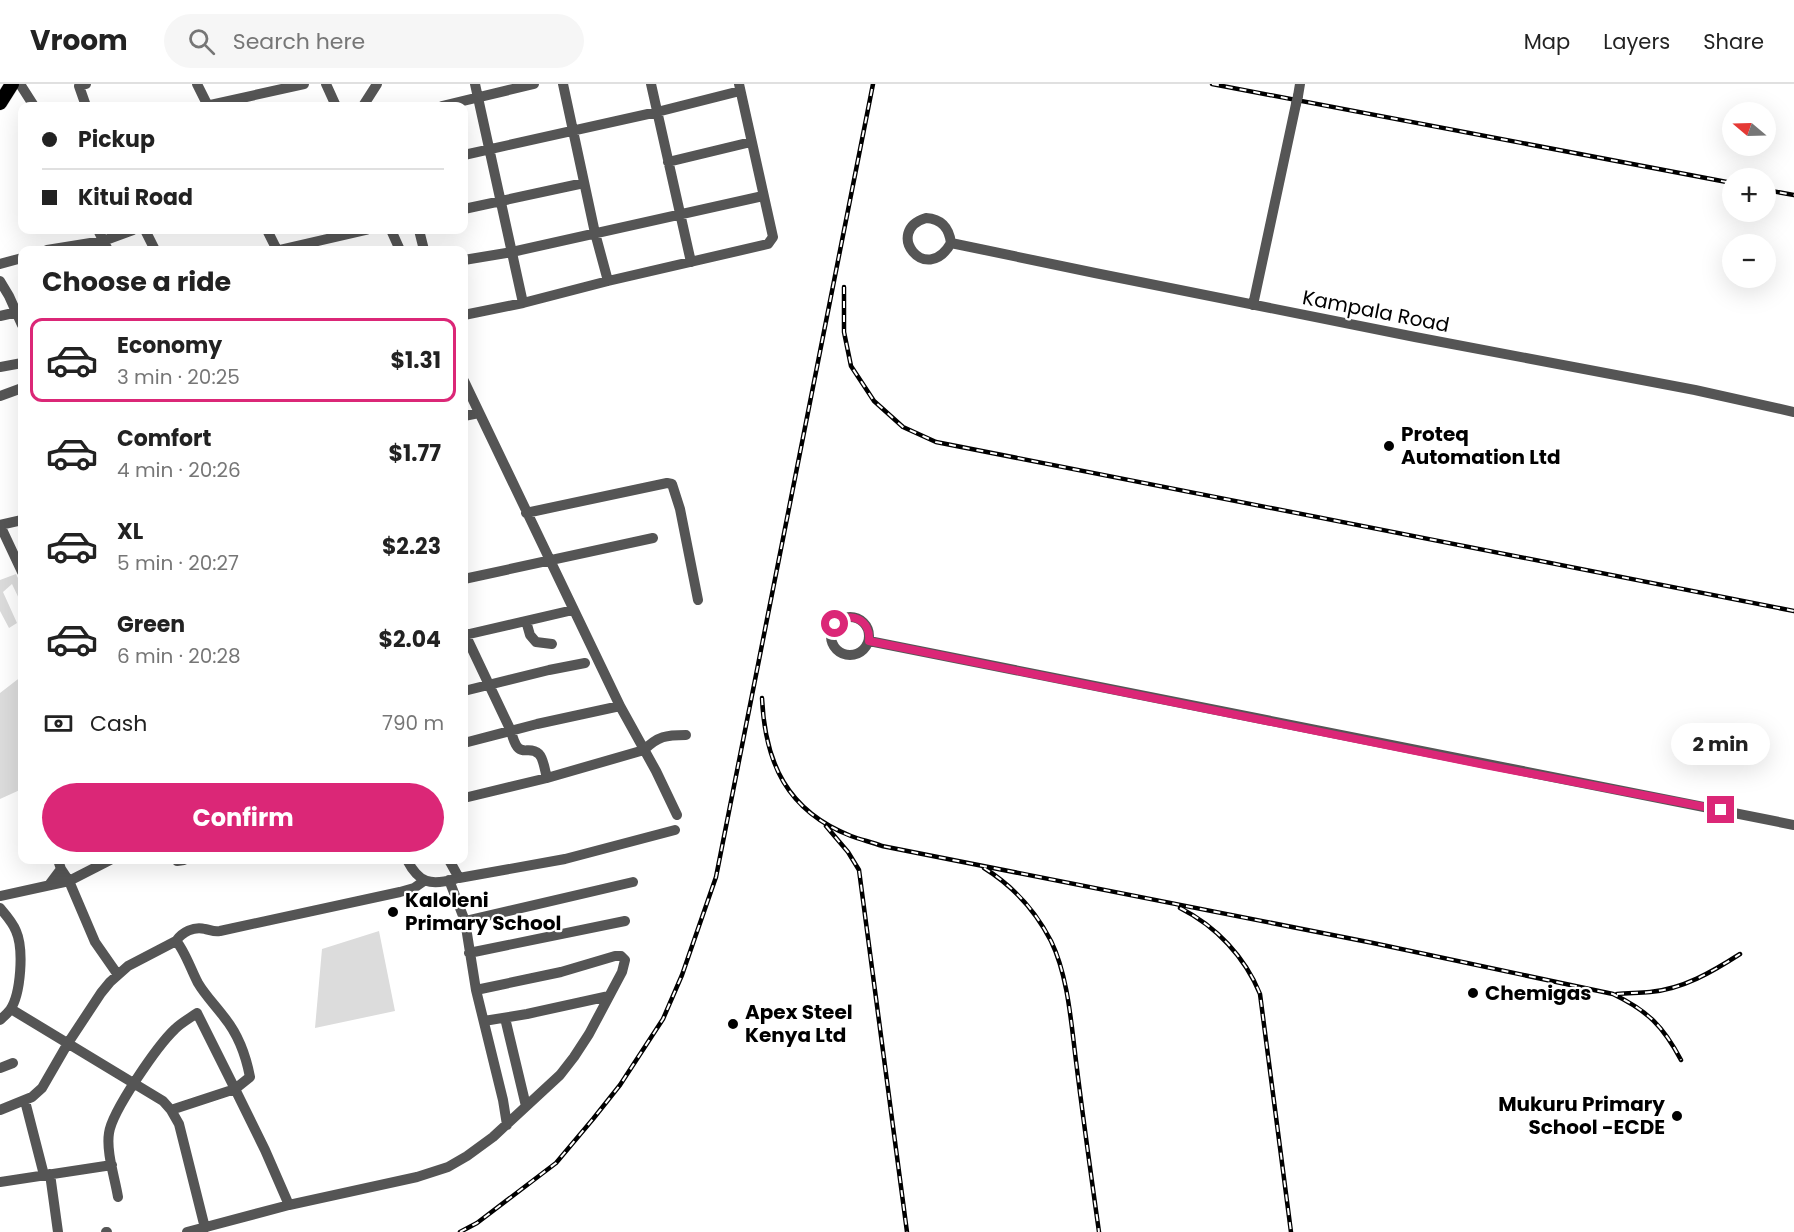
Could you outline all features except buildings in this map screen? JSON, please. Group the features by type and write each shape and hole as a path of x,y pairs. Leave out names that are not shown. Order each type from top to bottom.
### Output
{"street":[{"path":"20,84 31,102"},
{"path":"85,102 79,86 86,84"},
{"path":"197,84 205,102"},
{"path":"225,102 304,84"},
{"path":"326,84 334,102"},
{"path":"366,102 377,84"},
{"path":"475,84 523,303"},
{"path":"460,102 534,84"},
{"path":"563,84 595,233 608,281"},
{"path":"651,84 691,262"},
{"path":"1253,305 1300,84"},
{"path":"468,154 657,112 739,88 772,237 768,244 468,314"},
{"path":"668,162 751,142"},
{"path":"468,208 584,183"},
{"path":"468,259 512,252 763,196"},
{"path":"934,219 946,228 951,243 947,250 934,259 919,258 909,247 909,231 919,220 934,219"},
{"path":"106,246 126,234"},
{"path":"296,246 348,234"},
{"name":"Kampala Road","path":"951,243 1253,305 1695,390 1794,412"},
{"path":"0,264 18,259"},
{"path":"0,281 18,309"},
{"path":"0,316 18,312"},
{"path":"0,367 18,364"},
{"path":"0,396 18,389"},
{"path":"468,390 620,706 677,815"},
{"path":"468,415 479,413"},
{"path":"526,513 667,483 672,484 680,509 698,600"},
{"path":"18,521 0,525 18,563"},
{"path":"468,578 653,538"},
{"path":"468,633 573,610"},
{"path":"526,621 530,635 536,642 552,644"},
{"path":"869,641 1794,825"},
{"path":"468,642 514,741 522,751 536,752 541,756 547,778"},
{"path":"468,690 585,663"},
{"path":"468,742 620,706"},
{"path":"468,797 547,778 644,750 652,742 668,735 686,735"},
{"path":"0,1110 25,1101 42,1088 101,993 118,975 128,966 176,941 186,931 202,928 216,932 400,892 414,888 424,880 454,879 565,859 675,830"},
{"path":"0,896 69,881 102,864"},
{"path":"409,864 413,872 424,880"},
{"path":"450,864 465,921 476,990 507,1125"},
{"path":"60,865 95,942 118,975"},
{"path":"49,885 60,865"},
{"path":"465,921 633,882"},
{"path":"0,908 16,932 21,954 20,976 11,1009 0,1020"},
{"path":"470,953 624,921"},
{"path":"171,1110 235,1089 250,1077 245,1055 226,1018 199,985 181,946 176,941"},
{"path":"187,1232 289,1205 438,1171 467,1156 507,1125 551,1084 574,1058 624,968 625,960 621,956 615,956 561,972 476,990"},
{"path":"484,1021 609,996"},
{"path":"11,1009 163,1101 171,1110 179,1124 205,1228"},
{"path":"118,1197 108,1147 108,1133 112,1122 133,1084 168,1036 177,1026 197,1013 265,1150 289,1205"},
{"path":"505,1018 526,1106"},
{"path":"0,1068 13,1063"},
{"path":"25,1101 47,1174 58,1232"},
{"path":"0,1182 112,1165"}],"shaded area":[{"path":"16,574 18,578 18,597 12,584 3,592 17,623 9,628 0,611 0,580"},
{"path":"18,679 18,791 0,799 0,693"},
{"path":"379,931 395,1011 315,1028 322,949"}],"railway":[{"path":"460,1232 477,1223 556,1163 620,1085 663,1019 682,975 716,877 873,84"},
{"path":"1212,84 1722,181"},
{"path":"1776,192 1794,195"},
{"path":"844,287 844,332 851,366 874,401 903,427 936,442 1794,611"},
{"path":"762,698 768,743 784,782 811,813 829,826 851,836 882,846 1373,943 1613,994 1645,1013 1668,1038 1681,1060"},
{"path":"826,826 848,852 859,870 907,1232"},
{"path":"984,868 1014,891 1030,909 1051,941 1057,955 1070,1015 1099,1232"},
{"path":"1180,908 1206,924 1228,944 1246,967 1260,994 1291,1232"},
{"path":"1617,994 1650,992 1674,987 1708,973 1740,954"}],"place":[{"name":"Proteq Automation Ltd","path":"1389,446"},
{"name":"Kaloleni Primary School","path":"393,912"},
{"name":"Chemigas","path":"1473,993"},
{"name":"Apex Steel Kenya Ltd","path":"733,1024"},
{"name":"Mukuru Primary School -ECDE","path":"1677,1116"}],"route":[{"path":"835,624 846,617 856,618 863,621 868,628 869,641 1721,810"}]}
